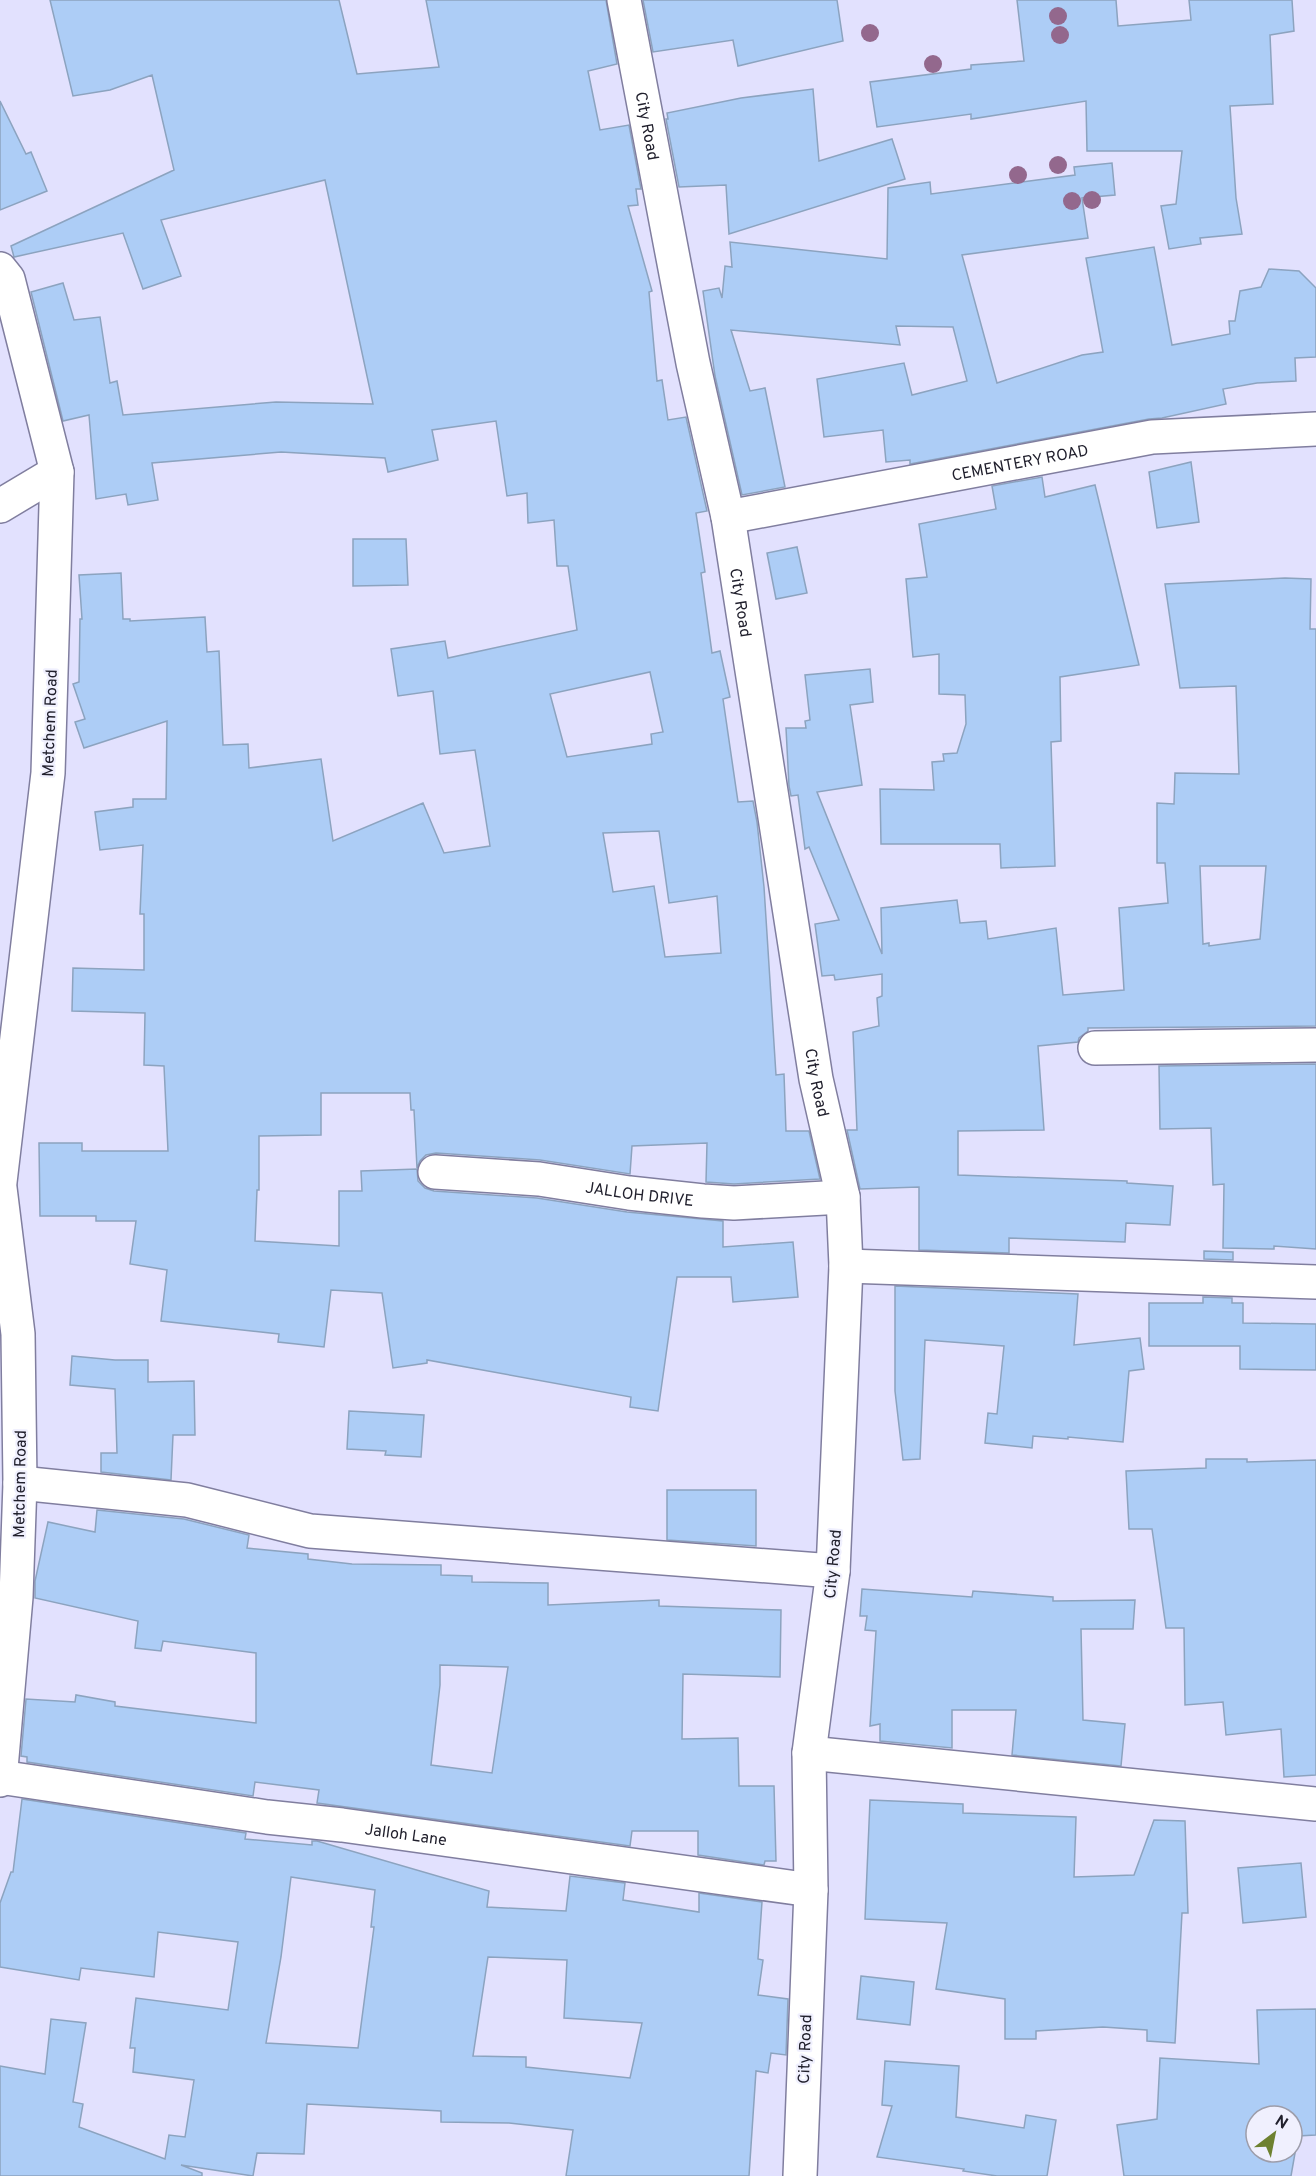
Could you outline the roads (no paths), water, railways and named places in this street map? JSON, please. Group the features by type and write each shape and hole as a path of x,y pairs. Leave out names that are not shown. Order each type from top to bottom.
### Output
{"street":[{"name":"City Road","path":"624,0 693,363 728,517 816,1079 843,1197 846,1266 833,1571 809,1753 811,1890 800,2176"},
{"name":"Metchem Road","path":"0,269 8,279 57,472 48,773 0,1182"},
{"name":"CEMENTERY ROAD","path":"728,517 1152,437 1316,429"},
{"path":"0,506 57,472"},
{"path":"1095,1048 1316,1045"},
{"name":"JALLOH DRIVE","path":"435,1172 539,1179 629,1193 734,1203 843,1197"},
{"name":"Metchem Road","path":"0,1188 18,1334 20,1483 8,1596 0,1779"},
{"path":"846,1266 1316,1282"},
{"path":"20,1483 187,1500 310,1531 833,1571"},
{"path":"809,1753 1316,1804"},
{"name":"Jalloh Lane","path":"0,1779 811,1890"}]}
